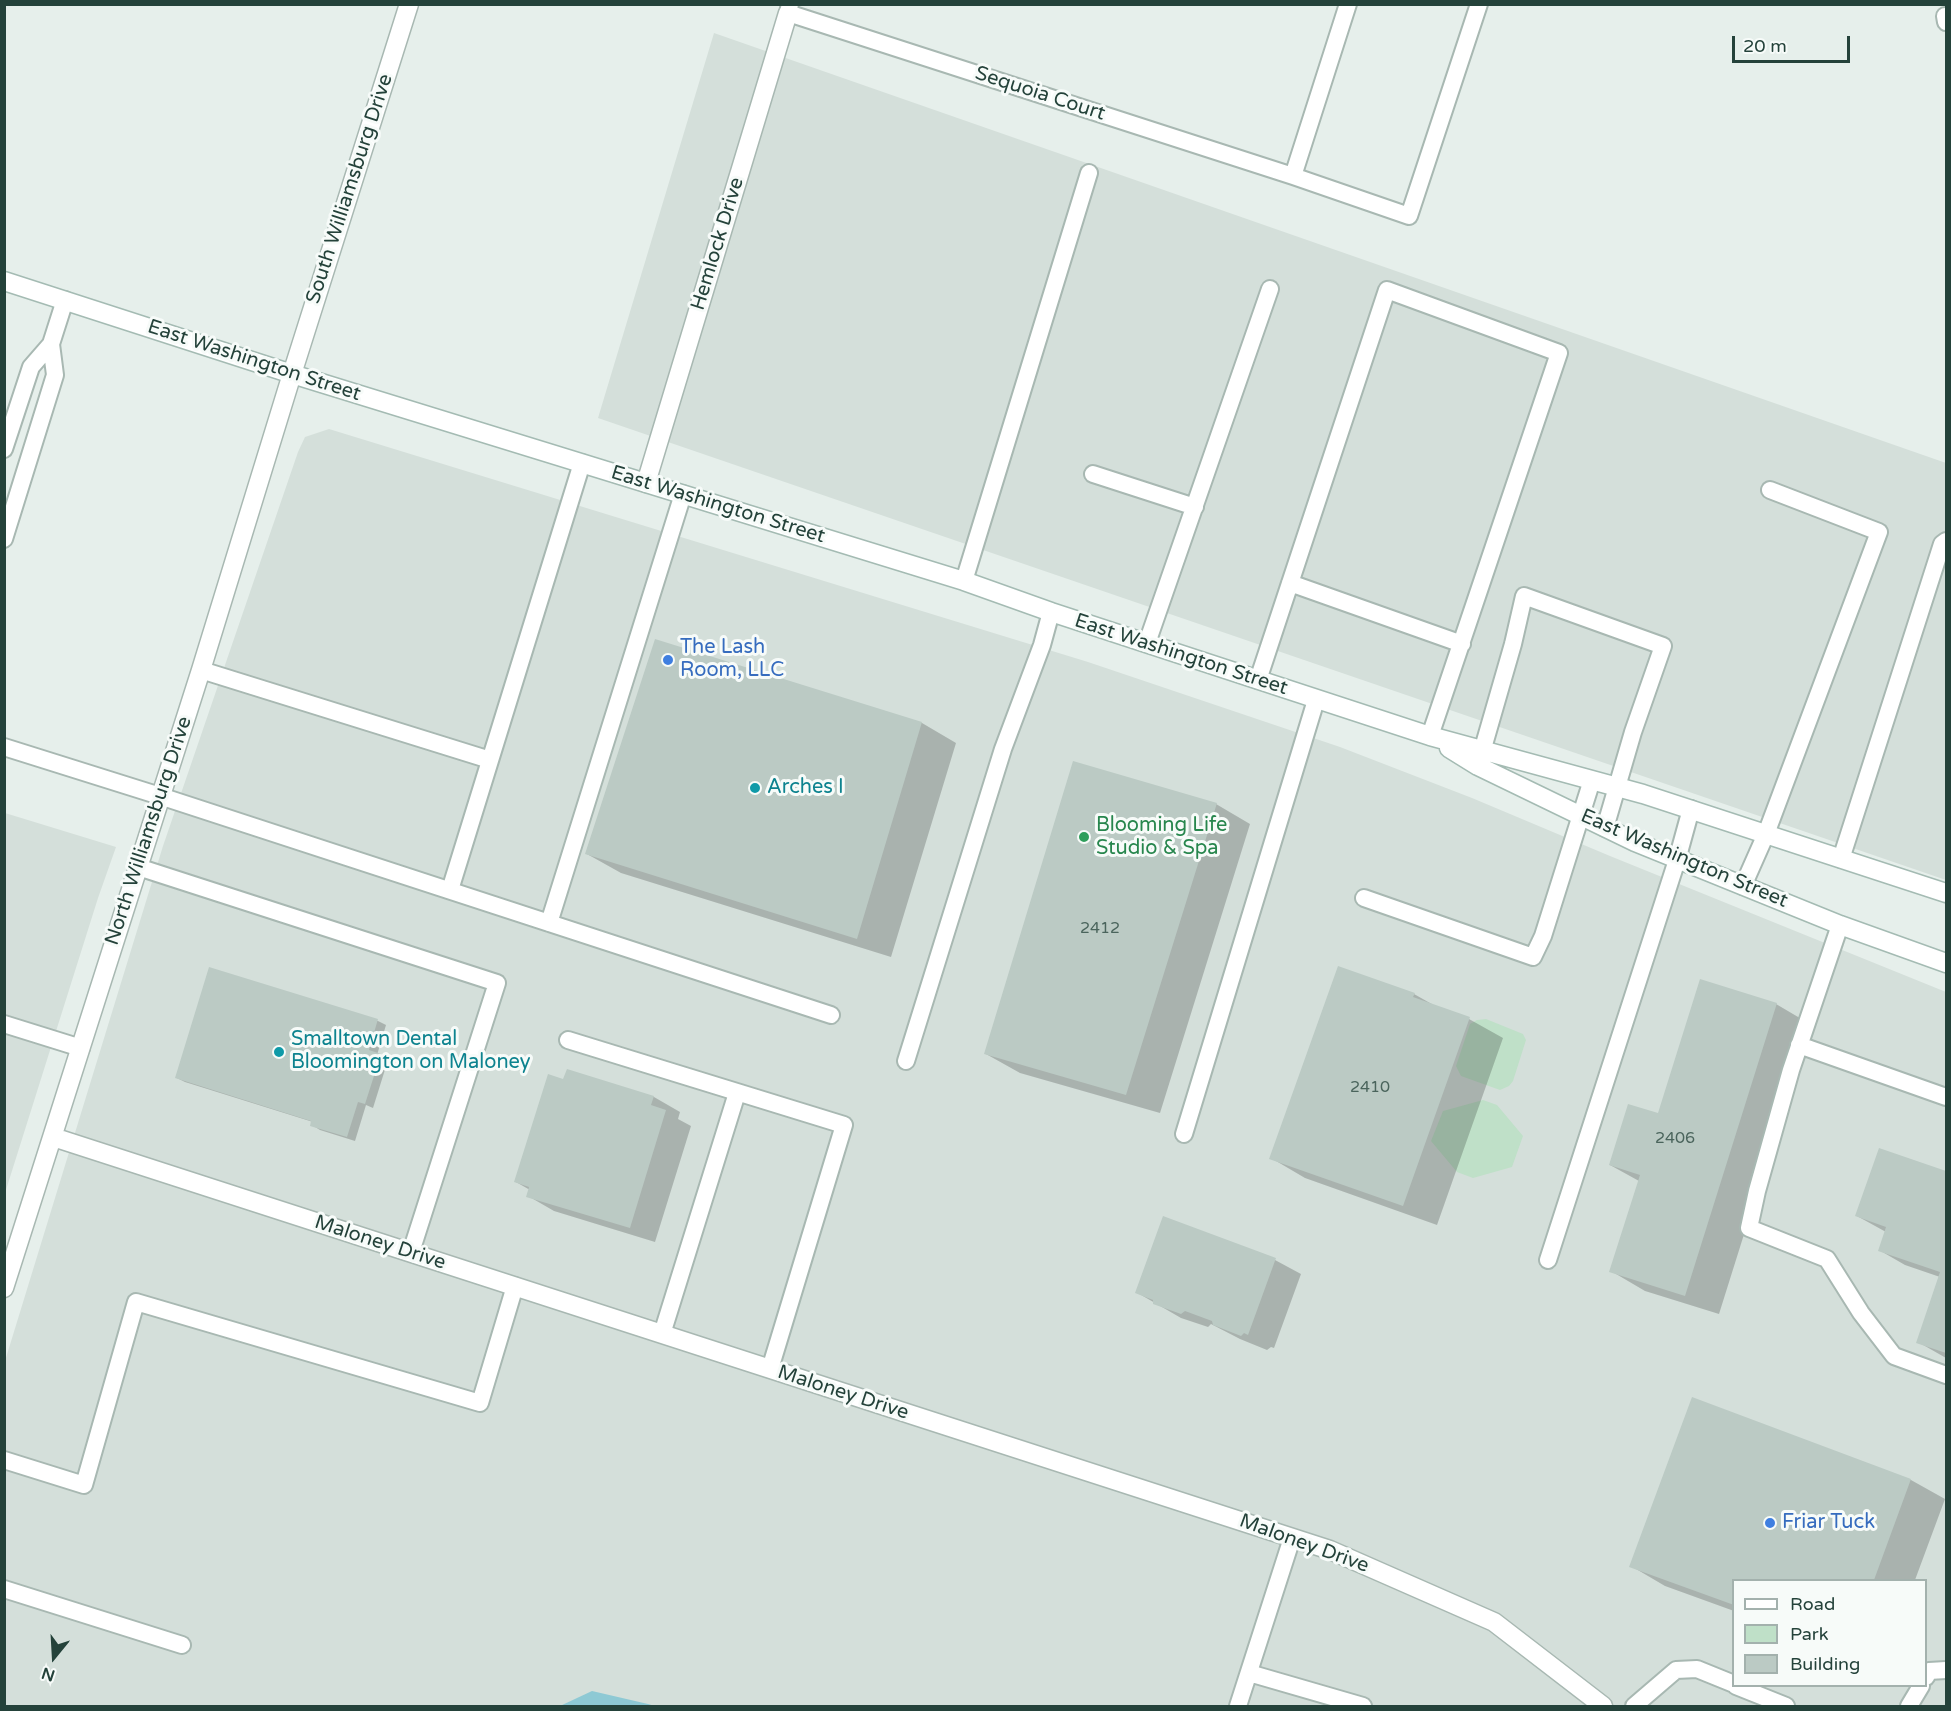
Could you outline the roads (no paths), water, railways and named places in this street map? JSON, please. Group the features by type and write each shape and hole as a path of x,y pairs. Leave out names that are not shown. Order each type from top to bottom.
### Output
{"street":[{"name":"South Williamsburg Drive","path":"292,374 409,4"},
{"name":"Hemlock Drive","path":"646,483 789,9"},
{"name":"East Washington Street","path":"4,281 292,374 964,581 1051,612 1430,736 1481,758 1605,828 1677,860 1840,925 1947,963"},
{"name":"North Williamsburg Drive","path":"6,1279 201,670 292,374"},
{"name":"East Washington Street","path":"1481,758 1617,786 1947,893"},
{"name":"Maloney Drive","path":"53,1137 1330,1550 1494,1622 1603,1707"}],"lane":[{"path":"1293,176 1348,4"},
{"name":"Sequoia Court","path":"789,9 1409,216 1479,4"},
{"path":"1947,16 1945,16 1947,22"},
{"path":"964,581 1089,173"},
{"path":"1147,643 1270,289"},
{"path":"1258,680 1387,290 1559,352 1430,736"},
{"path":"4,449 31,367 51,344 65,300"},
{"path":"4,539 55,375 51,344"},
{"path":"450,890 582,464"},
{"path":"1093,474 1195,507"},
{"path":"1743,886 1766,834 1879,532 1770,490"},
{"path":"549,923 683,494"},
{"path":"1841,859 1942,544 1947,541"},
{"path":"1290,583 1462,644"},
{"path":"1481,758 1524,596 1663,646 1632,732 1605,828"},
{"path":"906,1061 1003,749 1042,645 1051,612"},
{"path":"201,670 490,760"},
{"path":"1184,1134 1316,700"},
{"path":"4,747 831,1015"},
{"path":"1364,898 1533,957 1543,936 1592,780"},
{"path":"1548,1260 1677,860 1691,809"},
{"path":"138,867 497,983 411,1252"},
{"path":"1840,925 1799,1045 1749,1228 1827,1259 1861,1313 1894,1356 1947,1375"},
{"path":"4,1024 81,1048"},
{"path":"568,1040 844,1125 770,1369"},
{"path":"1799,1045 1947,1097"},
{"path":"662,1334 737,1093"},
{"path":"4,1460 84,1485 136,1302 480,1403 515,1286"},
{"path":"1238,1707 1292,1538"},
{"path":"4,1589 182,1645"},
{"path":"1634,1707 1676,1670 1697,1669 1732,1684"},
{"path":"1927,1675 1929,1671 1947,1670"},
{"path":"1249,1673 1363,1707"},
{"path":"1740,1687 1786,1707"},
{"path":"1909,1707 1920,1687"}],"water":[{"path":"592,1691 648,1704 655,1706 560,1706"}],"place":[{"name":"The Lash Room, LLC","path":"668,660"},
{"name":"Arches I","path":"755,788"},
{"name":"Blooming Life Studio & Spa","path":"1084,837"},
{"name":"Smalltown Dental Bloomington on Maloney","path":"279,1052"},
{"name":"Friar Tuck","path":"1770,1523"}]}
